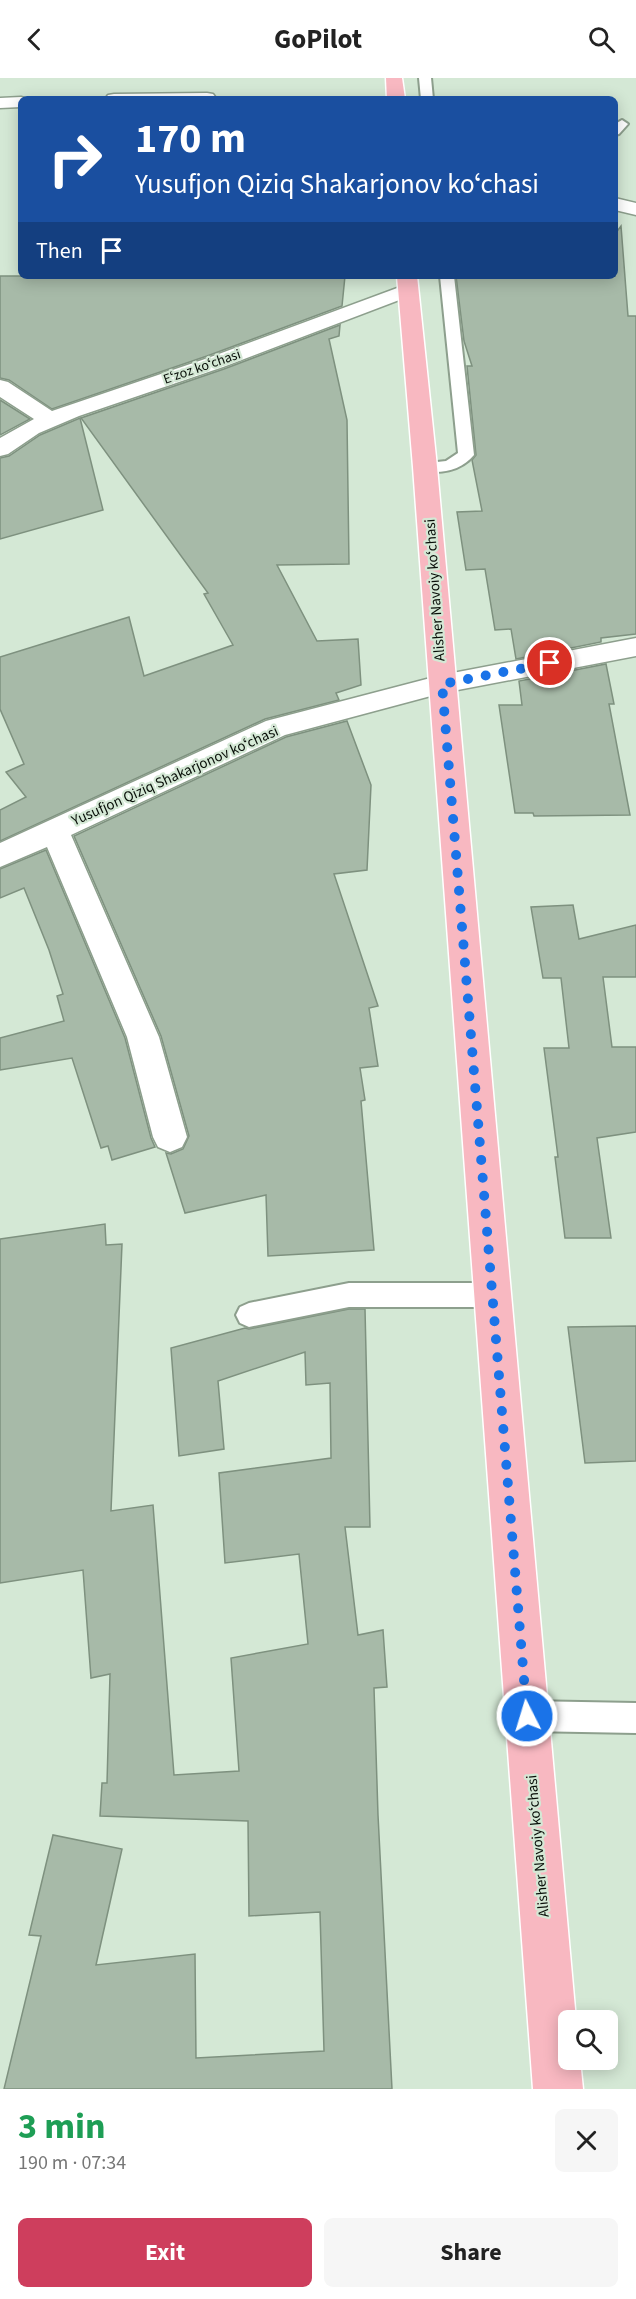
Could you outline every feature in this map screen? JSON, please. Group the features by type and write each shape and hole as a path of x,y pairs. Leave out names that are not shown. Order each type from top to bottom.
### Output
{"main road":[{"path":"394,78 396,96"},
{"name":"Alisher Navoiy koʻchasi","path":"408,283 558,2089"}],"street":[{"path":"178,78 205,96"},
{"path":"0,103 18,102"},
{"path":"618,205 636,208"},
{"name":"Eʻzoz koʻchasi","path":"0,449 10,439 51,420 276,341 408,283"},
{"path":"0,387 51,420"},
{"name":"Yusufjon Qiziq Shakarjonov koʻchasi","path":"0,856 276,728 442,684 636,647"},
{"path":"55,831 143,1037 170,1137"}],"lane":[{"path":"425,78 428,96"},
{"path":"425,467 450,466 466,455 447,279"},
{"path":"249,1315 349,1295 493,1295"},
{"path":"527,1716 636,1718"}],"building":[{"path":"621,226 628,316 636,316 636,634 601,638 601,642 516,659 511,629 495,630 485,569 466,570 457,512 482,511 472,460 476,455 467,366 472,366 464,341 456,279 618,279 618,230"},
{"path":"0,276 18,276 18,279 345,279 342,306 207,356 52,409 9,380 0,378"},
{"path":"340,325 339,336 329,339 347,420 349,564 277,565 317,641 358,639 361,685 336,693 339,700 265,719 0,841 0,810 26,797 6,772 24,764 0,709 0,657 129,617 144,676 233,645 204,594 208,593 81,418 224,369"},
{"path":"0,400 30,419 0,435"},
{"path":"80,418 103,510 0,539 0,458 9,456 40,435"},
{"path":"606,664 614,704 609,704 630,815 534,816 533,813 515,813 499,705 522,705 519,681"},
{"path":"347,721 371,785 367,870 334,874 378,1006 369,1008 378,1066 360,1068 365,1100 361,1101 374,1250 268,1256 266,1195 185,1213 166,1153 171,1154 183,1149 189,1136 161,1036 74,836 286,737"},
{"path":"46,850 125,1038 155,1147 112,1160 108,1146 101,1148 72,1058 0,1070 0,1038 64,1021 57,996 63,994 49,950 24,888 0,898 0,869"},
{"path":"573,905 579,939 636,925 636,977 603,977 612,1047 636,1047 636,1132 597,1138 611,1238 565,1238 555,1157 558,1157 544,1048 569,1048 561,978 543,978 531,907"},
{"path":"105,1224 106,1245 122,1244 111,1511 153,1505 174,1775 239,1771 231,1658 308,1644 299,1554 225,1563 219,1473 331,1458 330,1383 306,1385 305,1352 218,1381 224,1449 179,1456 171,1348 245,1328 349,1309 365,1309 370,1527 345,1527 358,1635 383,1630 387,1687 374,1688 392,2089 4,2089 41,1936 29,1935 53,1835 122,1849 96,1965 195,1954 196,2058 324,2051 320,1912 249,1916 248,1821 100,1816 102,1783 107,1783 110,1674 91,1678 83,1570 0,1583 0,1239"},
{"path":"636,1326 636,1461 585,1463 568,1327"}],"route":[{"path":"527,1716 442,684 550,663"}]}
